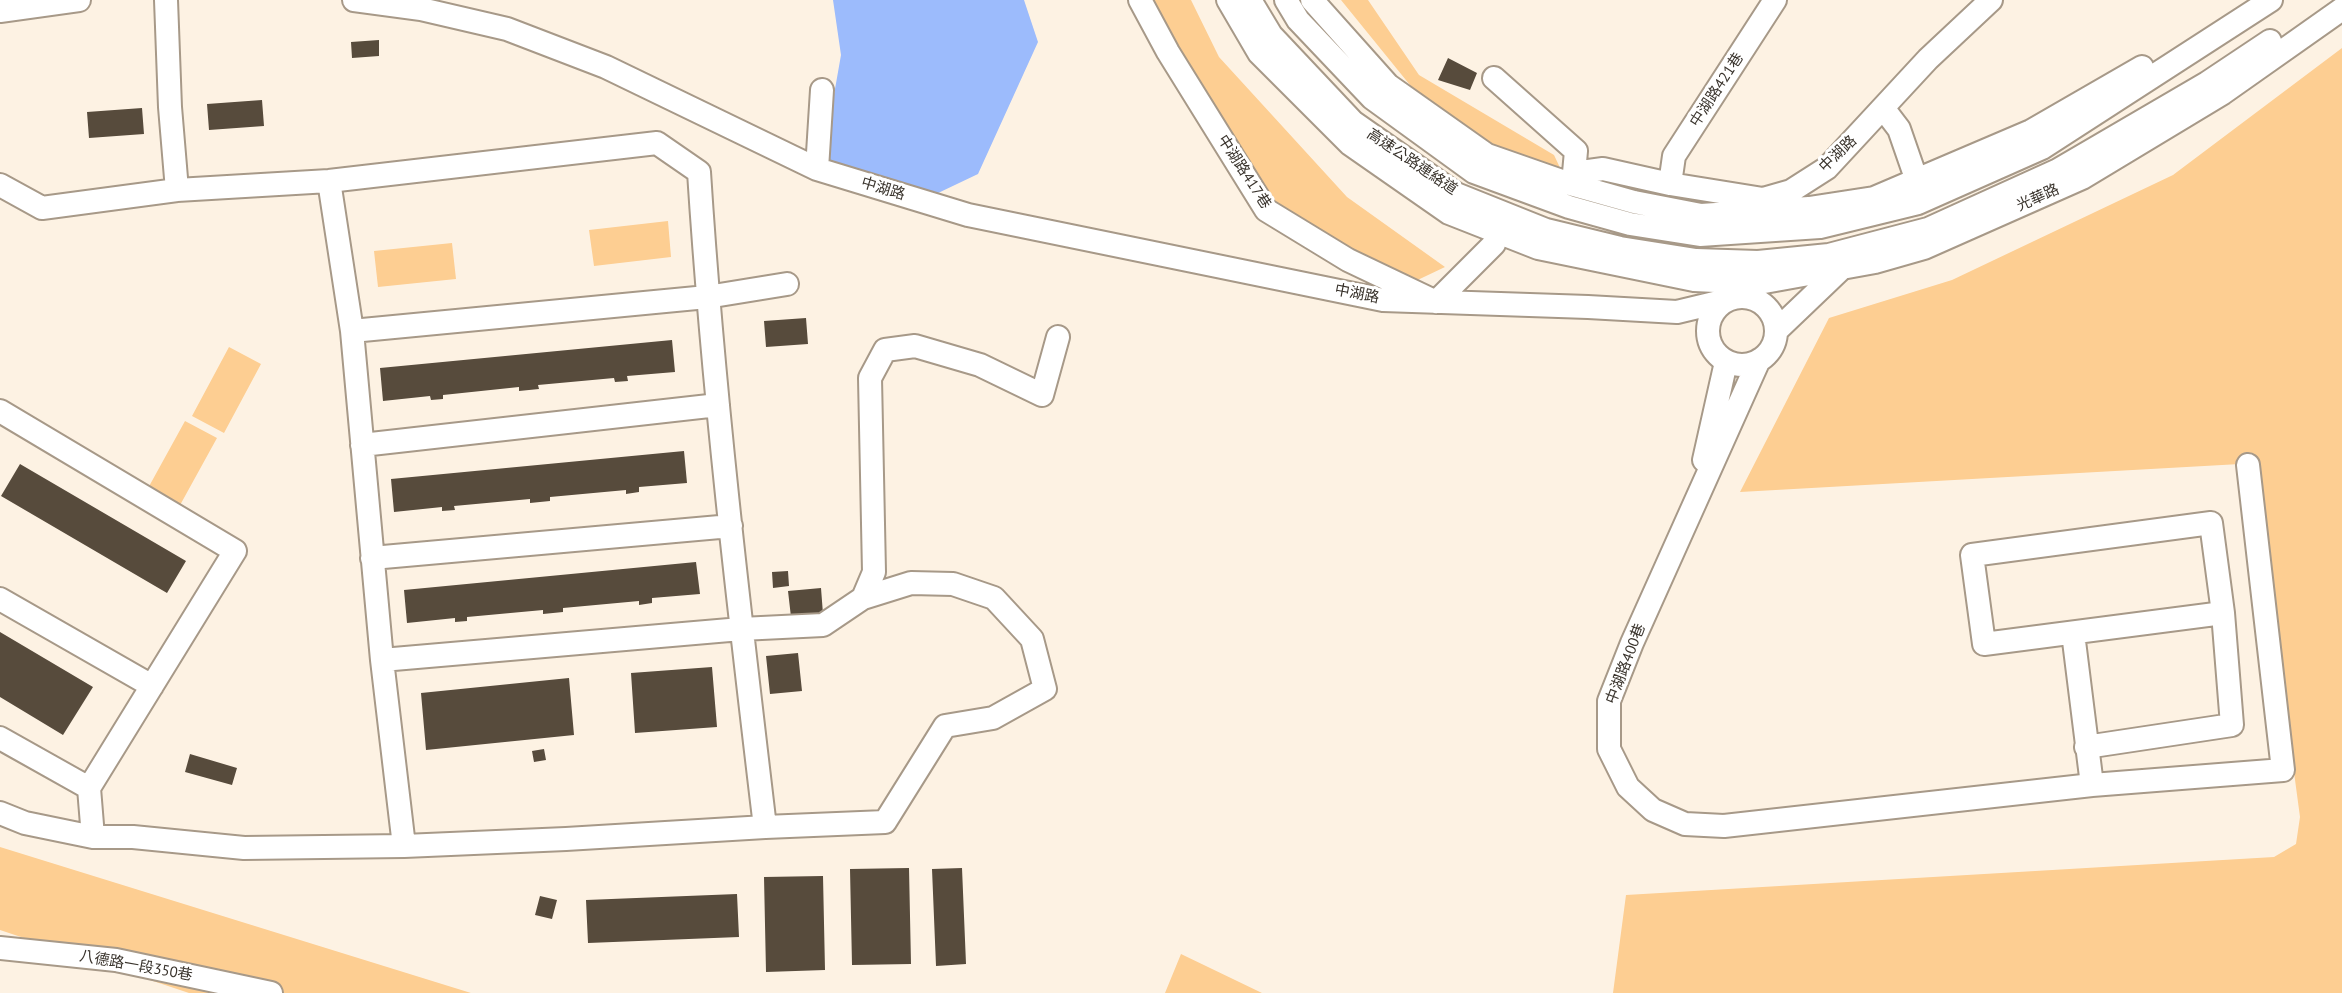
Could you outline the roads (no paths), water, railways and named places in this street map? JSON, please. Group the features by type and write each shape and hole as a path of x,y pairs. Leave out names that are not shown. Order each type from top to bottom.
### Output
{"street":[{"path":"0,11 79,0"},
{"path":"166,0 170,107 177,190"},
{"name":"中湖路","path":"354,0 421,9 507,29 606,67 817,169 968,215 1383,300 1677,312 1727,300"},
{"name":"中湖路417巷","path":"1140,0 1168,52 1266,210 1348,260 1436,302"},
{"path":"1228,0 1259,53 1350,144 1449,213 1538,248 1695,270"},
{"name":"高速公路連絡道","path":"1250,0 1271,35 1353,122 1456,194 1546,230 1620,248 1695,270"},
{"name":"高速公路連絡道","path":"1286,0 1298,20 1372,98 1474,172 1569,207 1630,224 1701,225"},
{"path":"1312,0 1388,85 1487,155 1701,225 1820,227 1918,203 2042,148 2271,0"},
{"name":"中湖路421巷","path":"1670,184 1674,156 1774,0"},
{"name":"中湖路","path":"1494,78 1576,151 1574,173 1603,169 1670,184 1763,199 1791,191 1827,168 1928,59 1991,0"},
{"path":"1701,225 1874,198 1917,181 2031,130 2174,48 2243,0"},
{"name":"光華路","path":"1695,270 1829,255 1928,229 2058,170 2207,83 2332,0"},
{"name":"光華路","path":"1695,270 1759,283 1842,268 1924,248 2082,178 2223,93 2342,9"},
{"path":"817,169 822,90"},
{"path":"1883,108 1899,129 1917,181"},
{"path":"0,185 42,208 177,190 329,181 657,143 699,172 707,297 741,629 765,827"},
{"path":"329,181 352,331 382,660 404,846"},
{"path":"1436,302 1494,244"},
{"path":"1776,331 1842,268"},
{"path":"1719,356 1708,339 1711,316 1727,300 1759,283"},
{"path":"352,331 707,297 787,284"},
{"path":"1677,312 1719,356 1737,365 1749,365 1768,353 1774,342 1776,331 1774,320 1768,310 1749,298 1727,300"},
{"path":"864,598 874,572 870,378 885,350 915,346 980,365 1042,395 1058,337"},
{"name":"中湖路400巷","path":"1693,512 1719,356"},
{"name":"中湖路400巷","path":"1759,360 1693,512 1632,643 1609,701 1609,749 1628,787 1653,810 1685,824 1724,826 2092,785 2283,770 2248,465"},
{"path":"362,445 718,405"},
{"path":"0,411 235,551 89,788 93,837"},
{"path":"2086,747 2232,725 2223,613 2211,524 1972,555 1984,644 2223,613"},
{"path":"372,558 731,526"},
{"path":"0,813 25,823 93,837 133,837 244,848 404,846 885,822 945,726 993,718 1045,689 1032,639 994,598 953,584 911,583 864,598 823,624 382,660"},
{"path":"0,599 152,686"},
{"path":"2073,633 2092,785"},
{"path":"0,738 89,788"},
{"name":"八德路一段350巷","path":"0,948 116,960 271,993"}],"water":[{"path":"833,0 1024,0 1038,42 978,174 936,194 830,168 823,157 841,55"}]}
